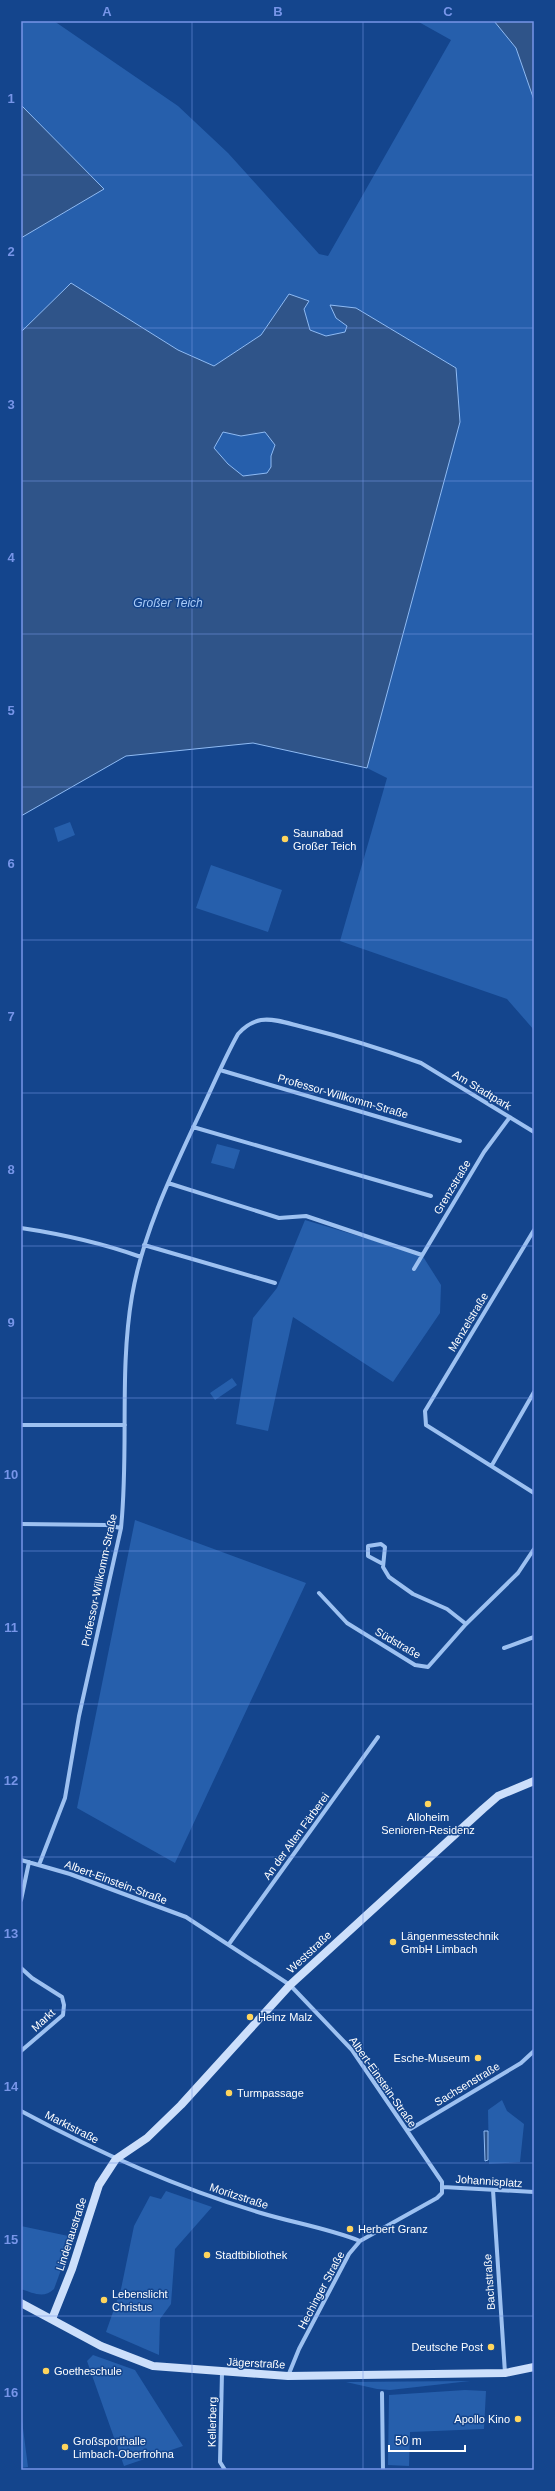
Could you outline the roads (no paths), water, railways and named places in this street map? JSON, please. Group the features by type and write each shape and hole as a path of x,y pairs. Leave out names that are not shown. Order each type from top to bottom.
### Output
{"main road":[{"name":"Weststraße","path":"116,2159 147,2138 181,2105 290,1985 498,1796 534,1781"},
{"name":"Lindenaustraße","path":"52,2319 72,2269 99,2186 116,2159"},
{"name":"Jägerstraße","path":"21,2303 101,2346 153,2366 288,2376 505,2373 534,2367"}],"street":[{"name":"Professor-Willkomm-Straße","path":"39,1865 65,1798 79,1716 121,1528 124,1497 127,1342 132,1296 144,1245 168,1183 220,1070 238,1034 245,1026 262,1020 277,1020 354,1040 421,1063"},
{"name":"Am Stadtpark","path":"421,1063 534,1132"},
{"name":"Professor-Willkomm-Straße","path":"220,1070 460,1141"},
{"name":"Grenzstraße","path":"414,1269 484,1152 510,1117"},
{"path":"193,1127 430,1196"},
{"path":"168,1183 279,1218 306,1216 422,1255"},
{"path":"21,1228 46,1232 141,1257"},
{"name":"Menzelstraße","path":"492,1465 426,1425 425,1411 534,1230"},
{"path":"144,1245 275,1283"},
{"path":"534,1392 492,1465 534,1493"},
{"path":"21,1424 125,1425"},
{"path":"21,1524 106,1525 121,1528"},
{"path":"383,1564 368,1556 368,1546 381,1544 385,1547 383,1564 389,1577 399,1586 447,1609 466,1624"},
{"name":"Südstraße","path":"319,1593 348,1623 416,1665 428,1667 466,1624 518,1573 534,1549"},
{"path":"504,1648 534,1637"},
{"name":"An der Alten Färberei","path":"229,1944 378,1737"},
{"name":"Albert-Einstein-Straße","path":"21,1860 186,1917 290,1985 352,2050 442,2182 443,2187"},
{"path":"21,1900 29,1862"},
{"name":"Markt","path":"21,1968 32,1978 62,1997 64,2005 63,2015 21,2051"},
{"name":"Sachsenstraße","path":"407,2131 521,2063 534,2051"},
{"name":"Marktstraße","path":"21,2111 116,2159"},
{"name":"Moritzstraße","path":"116,2159 217,2199 262,2214 332,2230 360,2241"},
{"name":"Johannisplatz","path":"443,2187 534,2192"},
{"name":"Hechinger Straße","path":"288,2376 299,2349 349,2254 360,2241 437,2198 443,2187"},
{"name":"Bachstraße","path":"493,2190 505,2373"},
{"name":"Kellerberg","path":"222,2372 220,2462 225,2470"},
{"path":"382,2393 383,2470"}],"water":[{"path":"494,21 534,21 534,100 516,48"},
{"path":"21,105 104,189 21,238"},
{"name":"Großer Teich","path":"71,283 178,350 214,366 261,335 289,294 309,301 304,309 310,330 326,336 345,332 347,326 336,318 330,305 356,308 456,368 460,422 367,768 253,743 126,756 21,816 21,332","holes":["223,432 241,436 265,432 275,445 271,456 271,467 267,473 243,476 228,464 214,448"]},
{"path":"484,2131 488,2131 488,2160 485,2161"}],"place":[{"name":"Saunabad Großer Teich","path":"285,839"},
{"name":"Alloheim Senioren-Residenz","path":"428,1804"},
{"name":"Längenmesstechnik GmbH Limbach","path":"393,1942"},
{"name":"Heinz Malz","path":"250,2017"},
{"name":"Esche-Museum","path":"478,2058"},
{"name":"Turmpassage","path":"229,2093"},
{"name":"Herbert Granz","path":"350,2229"},
{"name":"Stadtbibliothek","path":"207,2255"},
{"name":"Lebenslicht Christus","path":"104,2300"},
{"name":"Deutsche Post","path":"491,2347"},
{"name":"Goetheschule","path":"46,2371"},
{"name":"Apollo Kino","path":"518,2419"},
{"name":"Großsporthalle Limbach-Oberfrohna","path":"65,2447"}]}
